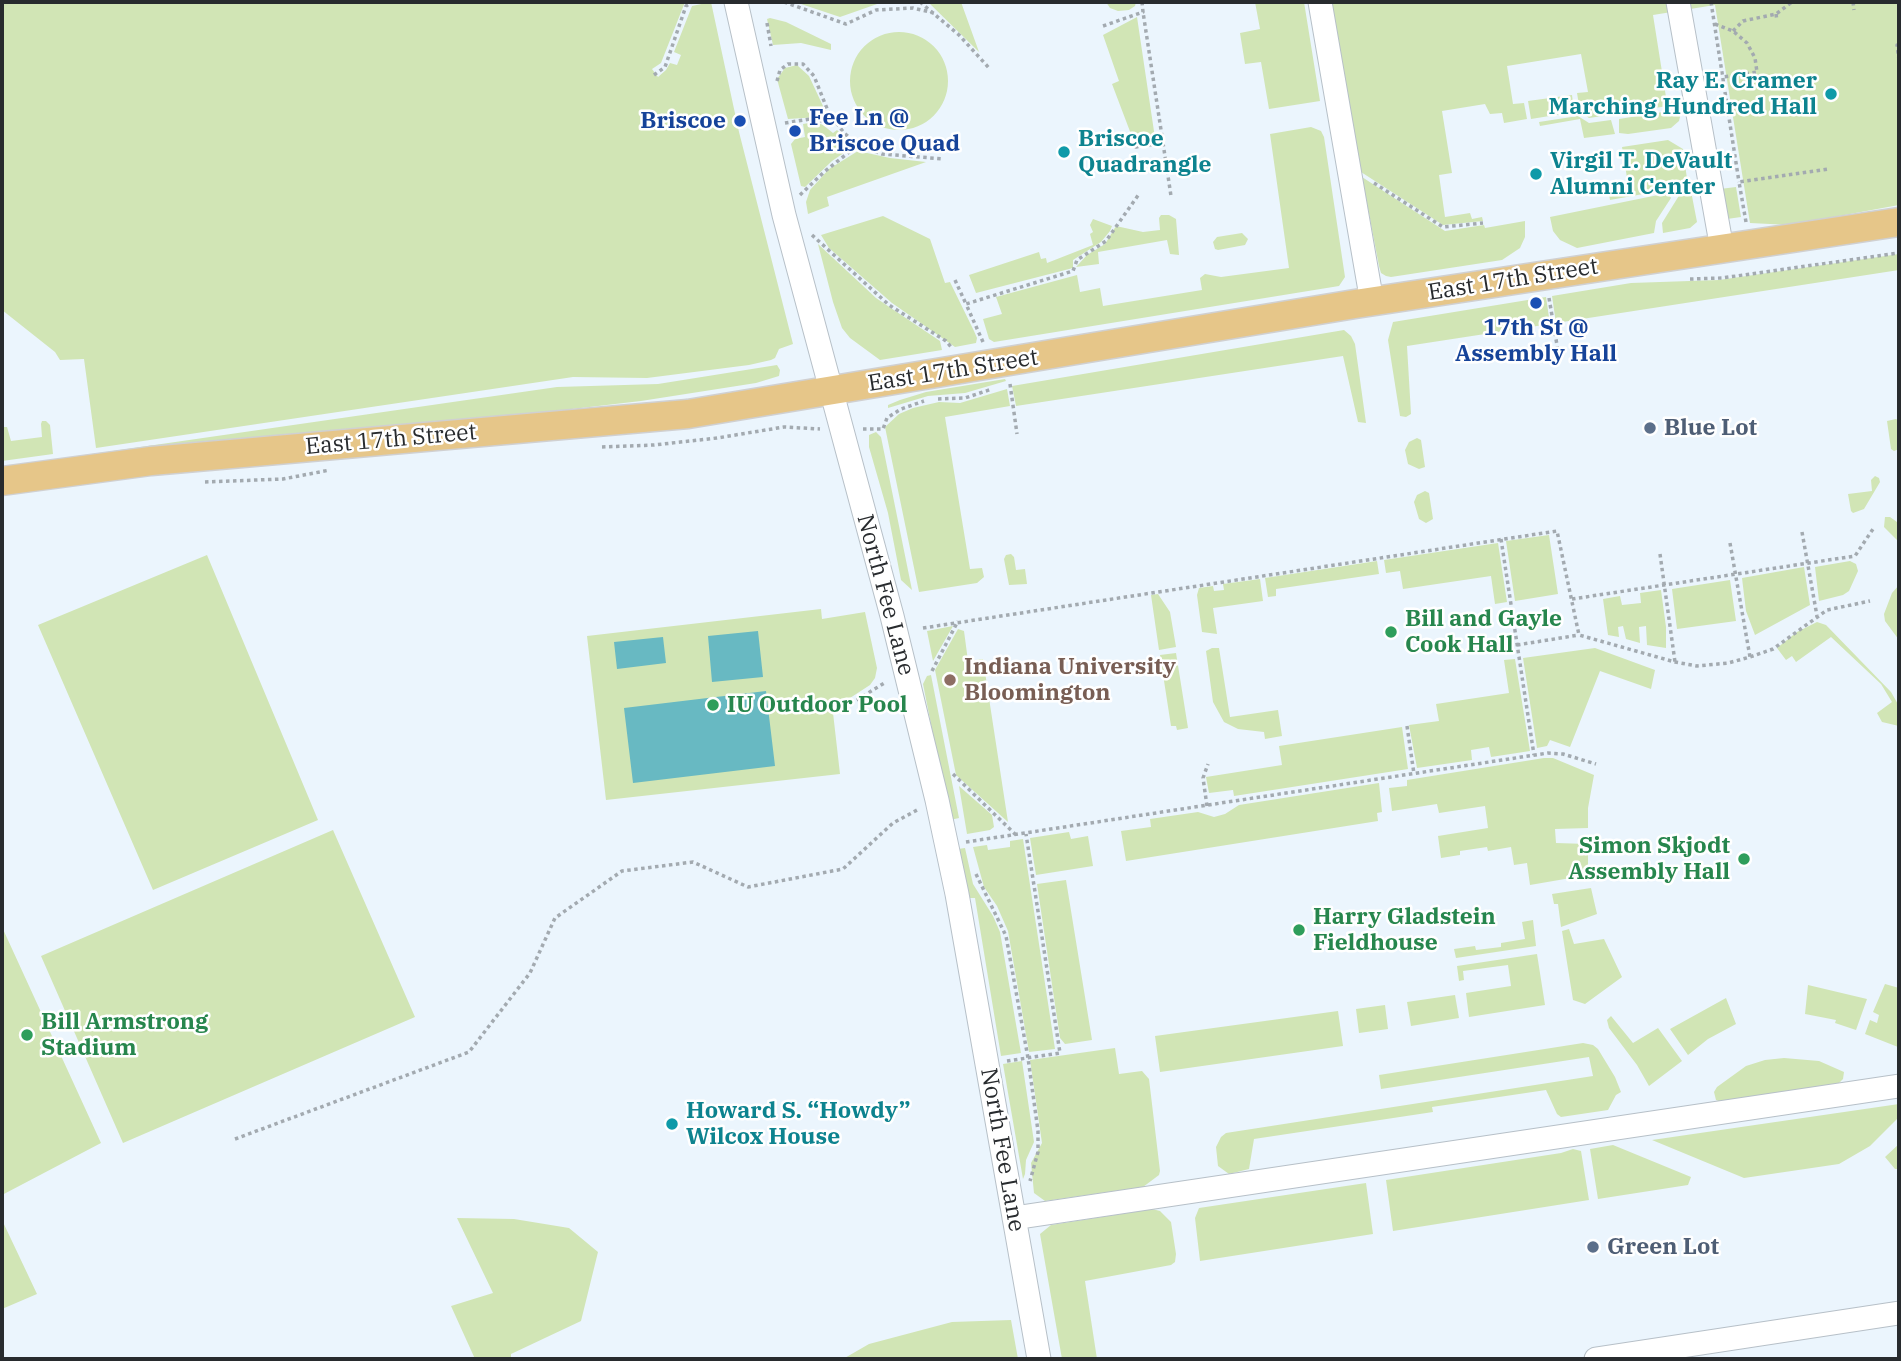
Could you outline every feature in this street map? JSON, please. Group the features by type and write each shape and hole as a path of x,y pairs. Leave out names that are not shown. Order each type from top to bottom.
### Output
{"main road":[{"name":"East 17th Street","path":"2,481 151,461 688,414 1372,302 1899,222"}],"street":[{"name":"North Fee Lane","path":"736,2 783,215 892,616 937,800 957,894 1039,1359"},
{"path":"1320,2 1372,302"},
{"path":"1678,2 1722,249"},
{"path":"1014,1218 1899,1086"},
{"path":"1596,1359 1899,1313"}],"path":[{"path":"654,75 665,66 686,6 692,2"},
{"path":"784,2 846,24 876,10 913,8 934,13"},
{"path":"920,2 989,68"},
{"path":"1142,2 1171,196"},
{"path":"1711,2 1746,224"},
{"path":"1732,31 1743,21 1776,14 1792,2"},
{"path":"1853,2 1854,10"},
{"path":"1104,26 1143,12"},
{"path":"1776,14 1777,22"},
{"path":"766,23 771,46"},
{"path":"1714,24 1732,31 1747,43 1755,58 1758,72 1723,77"},
{"path":"1899,45 1899,60"},
{"path":"778,89 776,78 780,70 788,64 803,64 814,76 828,111 844,133 858,145 881,154 944,159"},
{"path":"783,111 788,135"},
{"path":"785,122 810,119 837,123"},
{"path":"1129,143 1136,146 1163,143"},
{"path":"798,184 801,196 824,172 858,145"},
{"path":"1739,182 1829,169"},
{"path":"1372,181 1443,227 1483,223"},
{"path":"966,304 1073,271 1077,261 1106,241 1139,194"},
{"path":"812,235 889,305 946,341 956,352"},
{"path":"955,280 986,347"},
{"path":"1549,295 1558,351"},
{"path":"1010,382 1017,435"},
{"path":"1572,600 1854,556 1873,529"},
{"path":"923,628 1557,531 1579,635"},
{"path":"1802,532 1817,616"},
{"path":"1501,539 1534,756"},
{"path":"1730,543 1750,657"},
{"path":"1660,554 1675,663"},
{"path":"1517,645 1579,635 1675,663 1697,666 1728,663 1773,649 1827,610 1870,601"},
{"path":"932,671 958,621"},
{"path":"830,708 855,701 890,678"},
{"path":"1407,726 1414,774"},
{"path":"969,851 967,842 1555,753 1596,764"},
{"path":"1207,806 1203,778 1208,764"},
{"path":"953,774 1016,835"},
{"path":"235,1139 469,1052 530,974 555,919 622,871 693,862 748,887 844,869 893,823 921,808"},
{"path":"999,1062 1060,1053 1026,834"},
{"path":"974,869 1006,936 1038,1131 1038,1152 1030,1180"}],"green space":[{"path":"2,2 685,2 661,63 652,69 658,77 670,63 677,65 681,55 674,52 692,6 711,2 739,132 793,344 779,349 771,360 749,365 647,378 573,377 96,448 84,359 60,360 55,352 2,310"},
{"path":"795,2 890,2 840,17"},
{"path":"928,2 961,2 979,52"},
{"path":"1106,2 1136,2 1129,10 1118,11 1110,8"},
{"path":"1255,2 1304,2 1320,101 1269,109 1261,62 1245,64 1240,33 1260,29"},
{"path":"1331,2 1899,2 1899,205 1790,225 1750,223 1715,5 1653,15 1666,97 1680,96 1681,104 1589,118 1580,111 1577,93 1588,92 1581,54 1507,66 1513,104 1524,103 1527,119 1504,123 1502,113 1490,114 1485,104 1442,111 1452,173 1439,175 1445,217 1470,213 1472,219 1482,217 1483,221 1443,225 1361,172"},
{"path":"1137,17 1155,138 1134,142 1112,84 1119,81 1103,35"},
{"path":"767,19 786,22 831,44 831,50 801,43 773,45"},
{"path":"899,32 918,36 933,47 944,62 948,81 944,100 933,115 918,126 899,130 880,126 865,115 854,100 850,81 854,62 865,47 880,36"},
{"path":"797,65 809,76 830,121 819,117 788,119 777,79 785,68"},
{"path":"1572,95 1574,112 1531,119 1528,101"},
{"path":"1682,109 1679,121 1671,128 1619,133 1619,119"},
{"path":"1578,116 1589,123 1611,120 1615,134 1584,138 1580,119 1540,126 1539,122"},
{"path":"815,122 833,133 837,130 854,146 832,161 805,187 801,186 791,144 795,139 805,137 803,124"},
{"path":"1311,127 1321,131 1324,137 1345,277 1339,286 994,342 989,339 983,319 1002,314 996,297 1077,275 1080,292 1100,288 1103,306 1202,290 1200,278 1205,274 1221,277 1289,268 1270,134"},
{"path":"1668,140 1683,149 1687,179 1671,189 1610,200 1609,194 1629,190 1622,147"},
{"path":"858,151 926,162 827,197 829,206 808,214 806,202 810,190 829,169"},
{"path":"1362,177 1445,231 1525,221 1525,237 1520,248 1502,260 1386,276 1381,273 1379,266"},
{"path":"1736,187 1741,217 1727,219 1720,189"},
{"path":"1691,191 1697,222 1690,228 1663,233 1662,223 1680,194"},
{"path":"1668,193 1671,198 1656,221 1654,233 1577,248 1560,240 1553,231 1550,217"},
{"path":"1161,215 1176,219 1179,255 1170,254 1167,240 1098,252 1099,264 1076,267 1087,255 1105,244 1116,226 1143,232 1160,230"},
{"path":"883,216 930,239 945,283 950,282 977,338 976,343 955,347 892,303 829,248 821,235"},
{"path":"1093,219 1112,226 1110,231 1101,242 1073,260 1073,268 976,293 969,275 1039,252 1041,259 1046,258 1047,263 1093,245 1090,225"},
{"path":"1242,233 1248,239 1245,245 1215,249 1213,242 1217,237"},
{"path":"818,244 876,298 940,341 942,350 880,360 850,338 842,328 833,302"},
{"path":"1899,254 1899,270 1556,323 1552,296 1631,283 1719,280"},
{"path":"1546,297 1550,324 1407,346 1411,414 1400,416 1388,340 1393,322"},
{"path":"1344,330 1355,344 1366,423 1358,422 1343,356 1016,406 1012,386"},
{"path":"777,365 779,376 756,383 641,401 486,419 255,437 81,460 78,456 557,387 658,384"},
{"path":"1005,379 1006,381 965,393 928,396 888,408 888,405 926,392"},
{"path":"1007,389 1010,406 945,417 970,569 982,568 984,577 977,583 919,592 885,427 899,414 913,408 939,402 960,403"},
{"path":"42,421 50,425 53,454 2,461 2,427 7,427 11,441 42,437"},
{"path":"1887,421 1899,421 1899,449 1894,451 1891,449"},
{"path":"876,432 881,437 912,590 901,580 888,513 869,447 869,435"},
{"path":"1417,438 1421,440 1425,467 1419,469 1408,464 1405,450 1409,442"},
{"path":"1875,476 1880,482 1864,509 1853,513 1848,494 1872,491 1871,480"},
{"path":"1425,491 1429,493 1433,519 1426,523 1419,519 1414,502 1417,495"},
{"path":"1885,517 1897,522 1899,520 1899,542 1884,527"},
{"path":"1549,535 1558,594 1515,601 1506,541"},
{"path":"1498,543 1507,602 1495,604 1491,576 1403,589 1400,571 1386,573 1384,560"},
{"path":"1011,554 1016,570 1025,569 1027,584 1009,585 1004,559"},
{"path":"207,555 318,820 153,890 38,625"},
{"path":"1377,561 1379,574 1276,589 1276,596 1268,597 1265,578"},
{"path":"1850,561 1856,564 1858,571 1849,591 1819,601 1815,567"},
{"path":"1804,567 1810,605 1755,635 1746,611 1742,578"},
{"path":"1260,579 1263,601 1213,608 1217,634 1202,632 1197,595 1199,588 1213,586 1214,591 1224,590 1223,584"},
{"path":"1730,580 1736,621 1677,629 1672,589"},
{"path":"1899,585 1899,640 1885,621 1884,614 1892,593"},
{"path":"1661,590 1666,648 1647,645 1646,626 1639,627 1640,643 1626,639 1623,626 1618,627 1619,637 1608,635 1603,599 1620,596 1622,605 1641,603 1640,593"},
{"path":"1158,594 1170,612 1176,647 1159,650 1151,595"},
{"name":"IU Outdoor Pool","path":"821,609 822,619 865,612 877,668 870,685 850,698 832,704 840,774 606,800 587,636"},
{"path":"1817,622 1826,625 1891,692 1899,706 1899,726 1882,722 1877,713 1892,702 1881,684 1831,637 1796,662 1792,656 1786,660 1777,648 1797,632"},
{"path":"953,626 933,661 927,631"},
{"path":"958,629 964,631 968,661 983,659 1008,822 956,775 935,670"},
{"path":"1219,648 1230,717 1278,710 1282,736 1265,739 1264,732 1238,729 1224,722 1213,702 1206,651"},
{"path":"1595,648 1655,670 1651,689 1600,671 1570,747 1550,740 1547,746 1537,748 1523,658"},
{"path":"1176,653 1188,728 1177,730 1176,726 1171,726 1160,655"},
{"path":"1515,659 1530,751 1491,757 1489,747 1471,750 1472,760 1417,768 1409,725 1439,721 1436,704 1509,693 1504,660"},
{"path":"931,675 959,818 950,820 923,684 927,676"},
{"path":"1402,727 1408,769 1234,796 1233,790 1209,793 1206,777 1282,765 1279,746"},
{"path":"1553,758 1594,775 1588,808 1588,828 1555,829 1556,843 1588,844 1588,875 1530,885 1527,863 1514,865 1511,847 1488,851 1487,847 1460,851 1460,855 1441,858 1438,836 1488,828 1485,806 1439,813 1437,804 1392,811 1389,788 1407,786 1407,780"},
{"path":"1379,783 1382,812 1377,813 1378,821 1126,861 1121,831 1151,827 1150,819 1198,812 1214,817 1239,805"},
{"path":"959,786 992,815 994,827 967,834"},
{"path":"333,830 415,1017 123,1143 41,956"},
{"path":"1069,832 1071,839 1088,836 1093,866 1036,875 1030,838"},
{"path":"1023,839 1055,1049 1029,1052 1008,931 997,906 984,887 973,847 987,845 988,850 1010,847 1010,841"},
{"path":"965,848 973,884 1000,932 1021,1053 1001,1056 975,898 968,898 958,849"},
{"path":"1066,880 1092,1040 1065,1044 1060,1038 1037,884"},
{"path":"1591,888 1597,914 1561,927 1558,904 1554,904 1552,894"},
{"path":"1533,920 1536,946 1456,958 1454,949 1475,946 1476,950 1501,947 1501,943 1525,939 1522,922"},
{"name":"Bill Armstrong Stadium","path":"2,927 101,1143 2,1195"},
{"path":"1569,929 1574,944 1604,939 1622,977 1585,1004 1573,1000 1562,931"},
{"path":"1537,954 1545,1005 1469,1017 1466,993 1511,986 1508,965 1463,971 1464,980 1459,981 1457,966"},
{"path":"1885,984 1899,988 1898,1047 1865,1034 1870,1020 1877,1023 1879,1015 1873,1012"},
{"path":"1808,985 1867,999 1856,1030 1835,1023 1836,1020 1805,1014"},
{"path":"1455,995 1459,1018 1411,1026 1407,1002"},
{"path":"1726,998 1736,1024 1708,1039 1688,1055 1670,1029"},
{"path":"1385,1005 1388,1029 1359,1033 1356,1009"},
{"path":"1338,1011 1343,1046 1160,1072 1155,1036"},
{"path":"1611,1016 1633,1043 1658,1028 1682,1061 1649,1086 1609,1028 1607,1020"},
{"path":"1583,1043 1598,1049 1621,1092 1616,1095 1608,1110 1561,1117 1546,1090 1432,1107 1433,1112 1254,1139 1249,1169 1229,1174 1218,1166 1216,1147 1226,1133 1593,1076 1589,1057 1381,1089 1379,1075"},
{"path":"1115,1048 1119,1074 1142,1071 1149,1079 1159,1175 1143,1187 1045,1201 1034,1193 1031,1163 1042,1143 1030,1060"},
{"path":"1784,1058 1819,1061 1844,1072 1843,1079 1838,1084 1721,1102 1716,1100 1714,1092 1717,1087 1746,1066"},
{"path":"1022,1061 1034,1142 1026,1160 1023,1179 1003,1064"},
{"path":"1899,1104 1899,1117 1870,1146 1839,1164 1744,1178 1652,1140"},
{"path":"1899,1144 1899,1169 1895,1169 1885,1157"},
{"path":"1613,1145 1691,1177 1688,1185 1598,1199 1590,1149"},
{"path":"1573,1149 1581,1151 1589,1200 1393,1231 1386,1180"},
{"path":"1366,1183 1373,1234 1200,1261 1195,1218 1199,1208"},
{"path":"1152,1209 1160,1211 1171,1222 1175,1262 1171,1265 1085,1281 1097,1359 1062,1359 1040,1234 1051,1225"},
{"path":"457,1218 514,1219 569,1228 598,1252 581,1321 511,1354 511,1359 475,1359 451,1306 493,1293"},
{"path":"2,1220 37,1294 2,1309"},
{"path":"1011,1320 1018,1359 843,1359 869,1344 952,1322"}],"water":[{"path":"758,631 763,677 712,682 708,636"},
{"path":"663,637 666,663 617,669 614,642"},
{"path":"766,691 775,766 633,783 624,708"}],"place":[{"name":"Ray E. Cramer Marching Hundred Hall","path":"1831,94"},
{"name":"Briscoe","path":"740,121"},
{"name":"Fee Ln @ Briscoe Quad","path":"795,131"},
{"name":"Briscoe Quadrangle","path":"1064,152"},
{"name":"Virgil T. DeVault Alumni Center","path":"1536,174"},
{"name":"17th St @ Assembly Hall","path":"1536,303"},
{"name":"Blue Lot","path":"1650,428"},
{"name":"Bill and Gayle Cook Hall","path":"1391,632"},
{"name":"Indiana University Bloomington","path":"950,680"},
{"name":"IU Outdoor Pool","path":"713,705"},
{"name":"Simon Skjodt Assembly Hall","path":"1744,859"},
{"name":"Harry Gladstein Fieldhouse","path":"1299,930"},
{"name":"Bill Armstrong Stadium","path":"27,1035"},
{"name":"Howard S. “Howdy” Wilcox House","path":"672,1124"},
{"name":"Green Lot","path":"1593,1247"}]}
